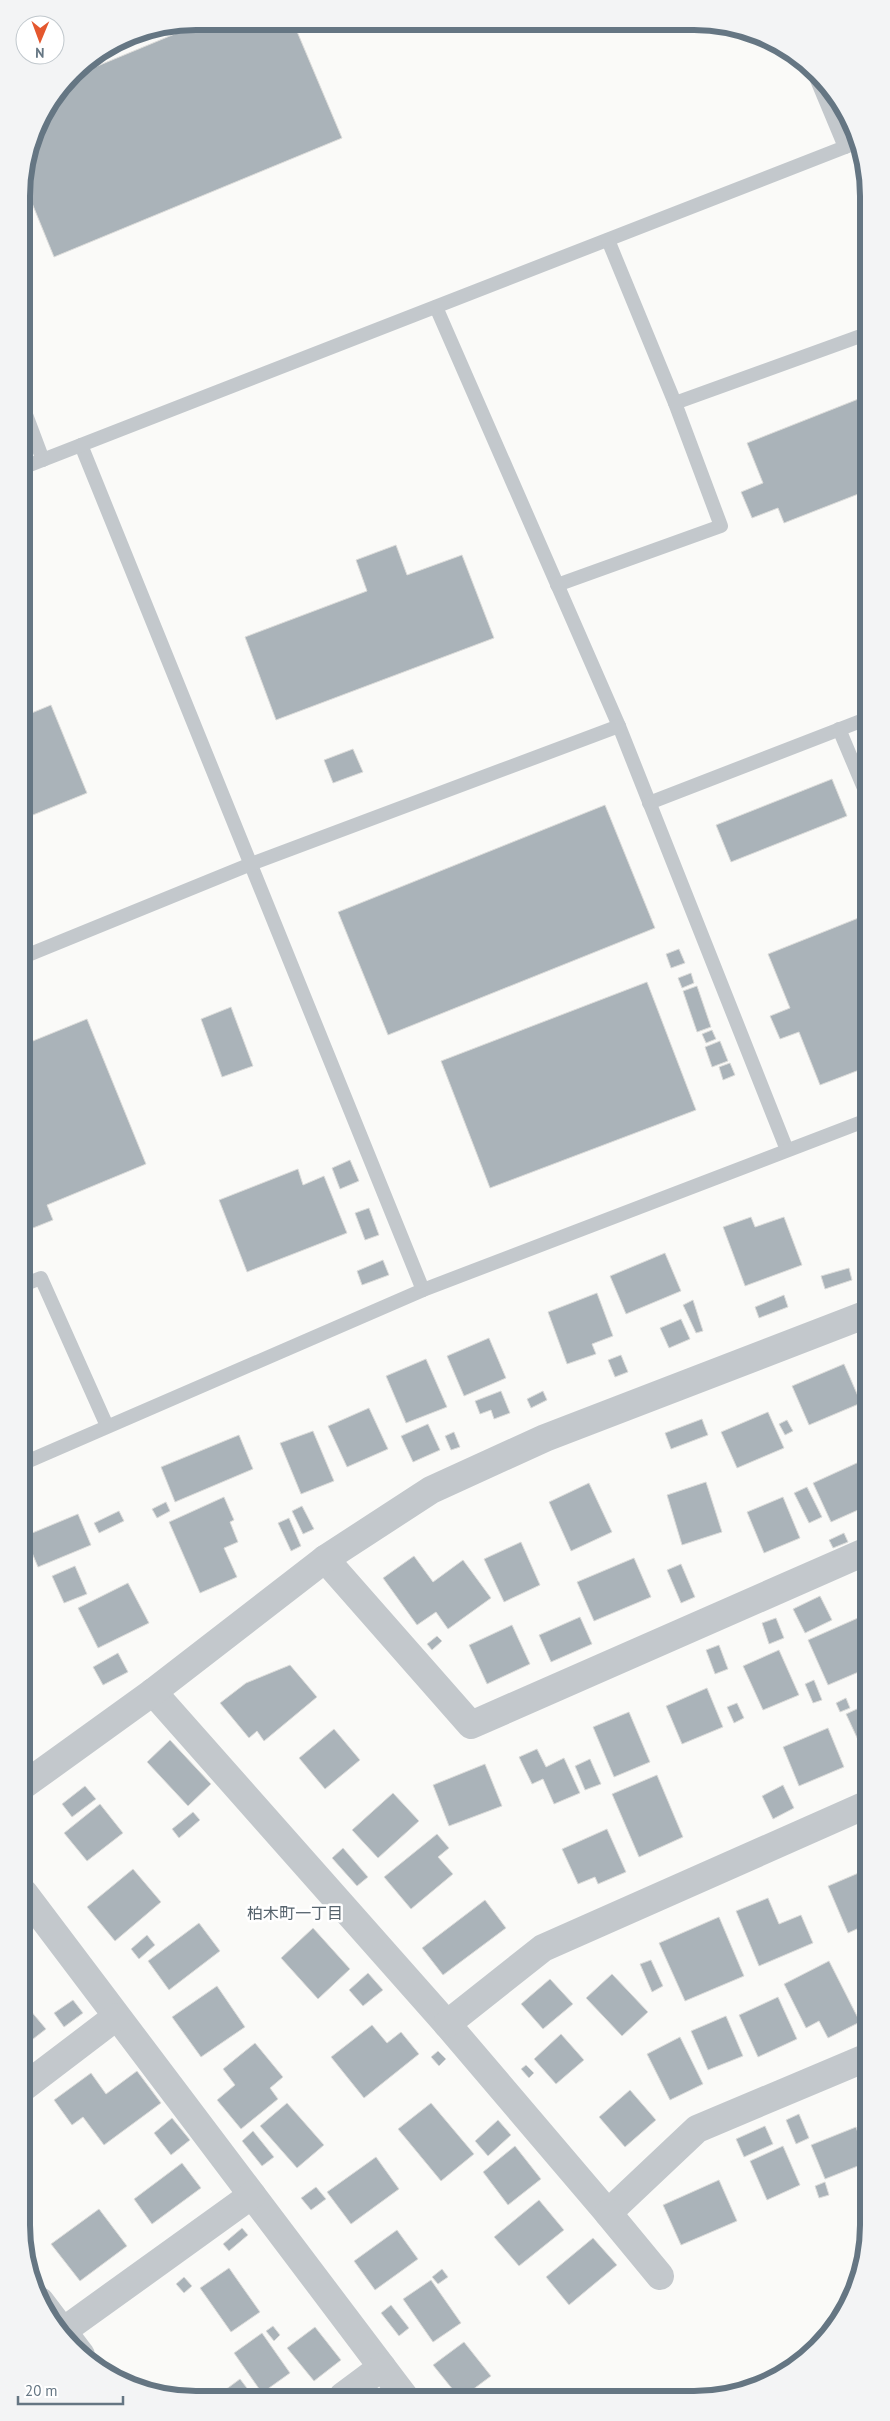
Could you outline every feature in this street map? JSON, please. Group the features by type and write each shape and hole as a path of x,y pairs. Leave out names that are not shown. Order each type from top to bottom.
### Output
{"street":[{"path":"30,1781 153,1692 325,1559 432,1490 545,1438 860,1317"},
{"path":"325,1559 471,1725 860,1554"},
{"path":"153,1692 447,2024 660,2276"},
{"path":"447,2024 544,1948 860,1808"},
{"path":"30,1900 116,2017 400,2391"},
{"path":"30,2082 116,2017"},
{"path":"608,2213 697,2129 860,2060"},
{"path":"66,2329 252,2195"},
{"path":"350,2391 382,2367"}],"lane":[{"path":"827,96 850,140"},
{"path":"30,465 851,144"},
{"path":"557,585 721,526 675,403 608,240"},
{"path":"436,307 619,726 788,1150"},
{"path":"675,403 860,336"},
{"path":"30,425 43,460"},
{"path":"81,445 423,1290"},
{"path":"650,803 860,721"},
{"path":"30,954 251,864 619,726"},
{"path":"839,729 860,779"},
{"path":"30,1460 423,1290 860,1123"},
{"path":"30,1282 41,1278 107,1426"}],"building":[{"path":"296,30 342,138 54,257 30,198 31,174 36,153 47,123 64,95 89,70 183,31"},
{"path":"860,398 860,493 784,523 778,508 752,518 741,492 763,483 747,443"},
{"path":"396,545 407,575 462,555 494,638 276,720 245,637 367,591 356,560"},
{"path":"51,705 87,793 30,816 30,714"},
{"path":"353,749 363,772 333,783 324,760"},
{"path":"832,779 847,816 731,862 716,825"},
{"path":"605,805 655,928 388,1035 338,912"},
{"path":"860,917 860,1070 820,1085 799,1032 780,1039 770,1016 790,1008 768,954"},
{"path":"679,949 685,963 671,968 666,954"},
{"path":"691,973 694,983 682,988 678,978"},
{"path":"647,982 696,1110 490,1188 441,1061"},
{"path":"697,986 711,1027 697,1032 683,991"},
{"path":"231,1007 253,1066 222,1077 201,1019"},
{"path":"87,1019 146,1164 47,1205 53,1220 30,1229 30,1042"},
{"path":"712,1030 716,1039 706,1043 702,1034"},
{"path":"720,1041 728,1061 712,1067 705,1047"},
{"path":"730,1063 735,1075 723,1080 719,1067"},
{"path":"350,1160 359,1181 340,1189 332,1168"},
{"path":"298,1169 303,1185 324,1176 347,1233 247,1272 219,1200"},
{"path":"369,1208 379,1235 365,1240 355,1213"},
{"path":"751,1217 755,1227 784,1217 802,1265 745,1286 723,1227"},
{"path":"665,1253 681,1291 626,1314 610,1276"},
{"path":"383,1260 389,1275 362,1285 357,1271"},
{"path":"849,1268 852,1280 825,1289 821,1276"},
{"path":"597,1293 613,1336 592,1344 596,1354 567,1364 548,1312"},
{"path":"784,1295 788,1307 759,1318 755,1307"},
{"path":"693,1300 703,1331 696,1333 683,1305"},
{"path":"681,1319 690,1339 669,1348 660,1328"},
{"path":"489,1338 506,1378 464,1396 447,1356"},
{"path":"621,1355 628,1372 615,1377 608,1360"},
{"path":"426,1359 447,1407 406,1423 386,1376"},
{"path":"844,1364 860,1403 809,1425 792,1386"},
{"path":"501,1391 510,1413 494,1419 491,1410 480,1414 475,1401"},
{"path":"543,1391 547,1400 531,1408 527,1399"},
{"path":"369,1408 388,1449 347,1467 328,1426"},
{"path":"768,1412 784,1448 737,1468 721,1432"},
{"path":"702,1419 708,1435 671,1449 665,1433"},
{"path":"787,1420 793,1431 785,1435 779,1424"},
{"path":"428,1424 440,1450 413,1462 401,1436"},
{"path":"313,1431 334,1481 301,1494 280,1443"},
{"path":"454,1432 460,1447 451,1450 445,1436"},
{"path":"239,1435 253,1469 175,1502 161,1467"},
{"path":"859,1462 860,1509 831,1522 813,1483"},
{"path":"706,1482 722,1532 682,1545 667,1495"},
{"path":"589,1483 612,1532 571,1551 549,1502"},
{"path":"807,1487 822,1517 809,1523 794,1493"},
{"path":"224,1497 234,1520 230,1522 238,1542 224,1548 237,1577 200,1593 169,1522"},
{"path":"783,1497 800,1538 764,1553 747,1512"},
{"path":"166,1502 170,1511 157,1518 152,1509"},
{"path":"302,1506 314,1529 303,1534 292,1511"},
{"path":"119,1511 124,1521 99,1533 94,1523"},
{"path":"78,1514 91,1545 38,1567 30,1548 30,1534"},
{"path":"289,1518 301,1546 291,1551 278,1523"},
{"path":"844,1533 848,1542 833,1548 829,1540"},
{"path":"521,1542 540,1585 504,1602 484,1559"},
{"path":"414,1556 433,1582 463,1560 491,1598 448,1629 436,1612 417,1625 383,1578"},
{"path":"634,1558 651,1597 594,1621 577,1582"},
{"path":"681,1564 695,1597 681,1603 667,1570"},
{"path":"75,1566 87,1594 64,1603 52,1576"},
{"path":"128,1583 149,1623 98,1648 78,1608"},
{"path":"820,1596 832,1620 805,1633 793,1609"},
{"path":"580,1617 592,1644 551,1662 539,1635"},
{"path":"860,1617 860,1671 828,1685 808,1640"},
{"path":"776,1618 784,1638 769,1644 762,1623"},
{"path":"512,1625 530,1664 487,1684 469,1645"},
{"path":"437,1636 442,1641 432,1650 427,1644"},
{"path":"719,1645 728,1669 715,1674 706,1650"},
{"path":"779,1650 799,1695 763,1710 743,1666"},
{"path":"118,1653 128,1672 103,1685 93,1667"},
{"path":"290,1665 317,1697 264,1741 257,1731 249,1738 220,1703 246,1683"},
{"path":"814,1680 822,1700 813,1703 805,1684"},
{"path":"707,1688 723,1727 682,1744 666,1706"},
{"path":"846,1698 850,1708 840,1712 836,1703"},
{"path":"737,1703 744,1718 734,1723 727,1707"},
{"path":"860,1708 860,1744 846,1714"},
{"path":"629,1712 650,1762 614,1777 593,1727"},
{"path":"828,1728 844,1767 799,1786 783,1747"},
{"path":"334,1729 360,1760 325,1789 299,1758"},
{"path":"170,1740 211,1784 188,1806 147,1762"},
{"path":"537,1749 546,1767 564,1758 580,1793 554,1804 543,1779 532,1784 519,1757"},
{"path":"590,1759 601,1784 585,1790 575,1766"},
{"path":"485,1764 502,1806 449,1826 433,1785"},
{"path":"657,1775 683,1837 639,1857 612,1794"},
{"path":"783,1785 794,1808 773,1819 762,1796"},
{"path":"85,1786 96,1799 72,1817 62,1804"},
{"path":"393,1793 419,1821 378,1858 352,1830"},
{"path":"100,1804 123,1833 87,1861 64,1833"},
{"path":"193,1812 200,1820 179,1838 172,1829"},
{"path":"607,1829 626,1872 598,1884 595,1877 578,1884 562,1849"},
{"path":"437,1834 449,1848 438,1857 453,1874 411,1909 384,1877"},
{"path":"343,1848 368,1877 357,1886 332,1858"},
{"path":"133,1869 161,1902 115,1941 87,1907"},
{"path":"860,1872 860,1928 848,1933 828,1886"},
{"path":"768,1898 779,1924 801,1915 813,1943 759,1966 736,1911"},
{"path":"485,1900 506,1928 443,1975 422,1948"},
{"path":"719,1917 744,1976 685,2001 659,1943"},
{"path":"199,1923 220,1951 169,1990 148,1961"},
{"path":"313,1928 350,1969 318,1999 281,1958"},
{"path":"147,1935 155,1945 139,1959 131,1949"},
{"path":"651,1960 663,1986 652,1992 640,1964"},
{"path":"829,1961 860,2022 828,2038 819,2021 806,2028 784,1984"},
{"path":"368,1973 383,1990 363,2006 349,1990"},
{"path":"612,1974 648,2012 622,2036 586,1998"},
{"path":"550,1979 573,2004 543,2029 521,2004"},
{"path":"217,1986 245,2027 201,2057 172,2017"},
{"path":"778,1997 797,2039 758,2057 739,2015"},
{"path":"73,2000 83,2013 64,2027 54,2013"},
{"path":"30,2010 46,2029 30,2041"},
{"path":"726,2016 743,2056 708,2070 691,2031"},
{"path":"372,2025 387,2043 401,2032 419,2054 364,2098 331,2057"},
{"path":"561,2034 584,2060 556,2084 534,2059"},
{"path":"680,2037 703,2084 670,2100 647,2054"},
{"path":"255,2043 283,2077 270,2088 278,2099 241,2129 217,2100 235,2085 223,2069"},
{"path":"438,2051 446,2059 439,2066 431,2057"},
{"path":"526,2065 534,2073 529,2078 521,2069"},
{"path":"137,2071 161,2103 104,2145 83,2117 72,2125 54,2100 91,2073 106,2094"},
{"path":"630,2090 656,2120 625,2147 599,2117"},
{"path":"287,2103 324,2145 297,2168 260,2126"},
{"path":"431,2103 474,2154 441,2181 398,2129"},
{"path":"799,2114 809,2138 796,2144 786,2120"},
{"path":"172,2118 190,2140 171,2155 154,2133"},
{"path":"498,2120 511,2135 488,2156 475,2141"},
{"path":"765,2126 773,2144 744,2157 736,2139"},
{"path":"856,2127 860,2139 860,2165 825,2179 811,2145"},
{"path":"253,2131 274,2157 262,2166 242,2141"},
{"path":"515,2146 541,2179 508,2205 483,2172"},
{"path":"783,2146 800,2185 767,2200 750,2161"},
{"path":"376,2157 399,2189 351,2224 327,2192"},
{"path":"182,2163 201,2188 152,2224 134,2199"},
{"path":"719,2180 737,2221 681,2245 663,2205"},
{"path":"825,2182 829,2195 819,2198 815,2186"},
{"path":"316,2187 326,2199 311,2210 301,2198"},
{"path":"539,2200 564,2230 519,2266 494,2237"},
{"path":"99,2209 127,2246 80,2281 51,2244"},
{"path":"242,2228 248,2235 229,2251 223,2244"},
{"path":"397,2230 418,2259 375,2290 354,2261"},
{"path":"593,2238 617,2265 569,2305 546,2277"},
{"path":"229,2268 260,2312 231,2332 200,2288"},
{"path":"442,2269 448,2277 438,2284 432,2277"},
{"path":"184,2277 192,2286 184,2293 176,2284"},
{"path":"431,2280 461,2323 433,2342 403,2299"},
{"path":"391,2305 409,2328 399,2336 381,2313"},
{"path":"273,2326 280,2335 274,2341 266,2331"},
{"path":"315,2327 341,2360 314,2381 287,2348"},
{"path":"262,2333 290,2373 265,2391 261,2391 234,2353"},
{"path":"464,2342 491,2376 471,2391 454,2391 433,2365"},
{"path":"240,2379 249,2391 224,2391"}],"district":[{"name":"柏木町一丁目","path":"295,1913"}]}
